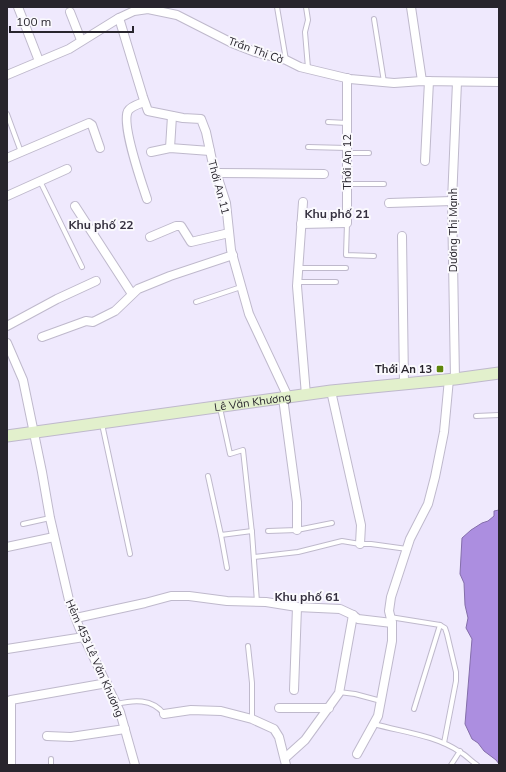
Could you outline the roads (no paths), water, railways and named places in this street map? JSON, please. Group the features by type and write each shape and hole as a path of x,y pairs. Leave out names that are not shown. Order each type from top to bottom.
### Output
{"main road":[{"name":"Lê Văn Khương","path":"7,436 102,424 285,397 499,373"}],"street":[{"path":"18,7 39,61"},
{"path":"411,7 425,81 424,161"},
{"name":"Trần Thị Cờ","path":"7,75 69,49 81,40 137,9 148,9 178,15 255,52 286,60 300,67 347,78 394,83 425,81 499,82"},
{"path":"70,12 81,40"},
{"path":"120,18 144,102 132,107 127,116 132,152 147,199"},
{"name":"Thới An 12","path":"347,78 347,224"},
{"name":"Dương Thị Mạnh","path":"358,754 378,716 392,641 389,611 391,597 410,539 428,504 444,432 452,379 452,201 457,82"},
{"name":"Thới An 11","path":"144,102 148,111 172,116 201,119 206,132 216,173 226,203 229,233 241,288 249,314 285,397 297,502 297,530"},
{"path":"170,148 172,116"},
{"path":"7,158 89,123 92,125 100,148"},
{"path":"151,152 170,148 210,151"},
{"path":"7,196 67,169"},
{"path":"216,173 324,174"},
{"path":"389,203 452,201"},
{"path":"302,202 297,282 306,395"},
{"path":"75,206 132,294"},
{"path":"301,224 347,224"},
{"path":"150,237 179,226 182,227 191,242 229,233"},
{"path":"402,236 404,384"},
{"path":"42,337 86,321 93,322 114,311 138,289 170,276 233,255"},
{"path":"7,326 57,299 96,281"},
{"name":"Hẻm 453 Lê Văn Khương","path":"7,342 9,352 23,380 54,538 69,600 84,637 117,704 135,765"},
{"path":"332,391 361,525 360,544"},
{"path":"7,547 54,538"},
{"path":"76,618 171,596 189,596 227,601 340,609 358,619 391,620"},
{"path":"294,690 297,607"},
{"path":"286,761 305,740 339,692 353,615"},
{"path":"7,649 84,637"},
{"path":"11,765 9,703 11,700 107,683"},
{"path":"279,708 329,708"},
{"path":"164,714 191,710 221,711 252,719 274,730 280,738 286,761"},
{"path":"47,736 71,737 125,729"}],"lane":[{"path":"277,7 286,60"},
{"path":"306,7 308,20 305,32 308,69"},
{"path":"374,19 384,82"},
{"path":"7,114 21,152"},
{"path":"328,122 347,123"},
{"path":"308,147 369,153"},
{"path":"40,181 82,267"},
{"path":"347,184 384,184"},
{"path":"347,224 346,255 374,256"},
{"path":"298,268 346,268"},
{"path":"297,282 336,282"},
{"path":"196,302 241,288"},
{"path":"220,407 230,454 243,450 258,602"},
{"path":"476,416 499,414"},
{"path":"102,424 130,554"},
{"path":"208,476 227,568"},
{"path":"23,524 50,518"},
{"path":"268,532 297,530 332,522"},
{"path":"221,535 252,531"},
{"path":"254,557 298,552 342,541 407,549"},
{"path":"391,620 440,625 445,628 456,672 456,681 444,743"},
{"path":"414,709 440,625"},
{"path":"248,646 252,683 252,719"},
{"path":"339,692 371,697 381,701"},
{"path":"117,704 136,700 154,706 164,714"},
{"path":"374,724 444,743 460,751 477,765"},
{"path":"451,765 460,751"},
{"path":"51,759 51,765"}],"place":[{"name":"Thới An 13","path":"440,369"}],"district":[{"name":"Khu phố 21","path":"337,214"},
{"name":"Khu phố 22","path":"101,225"},
{"name":"Khu phố 61","path":"307,597"}]}
